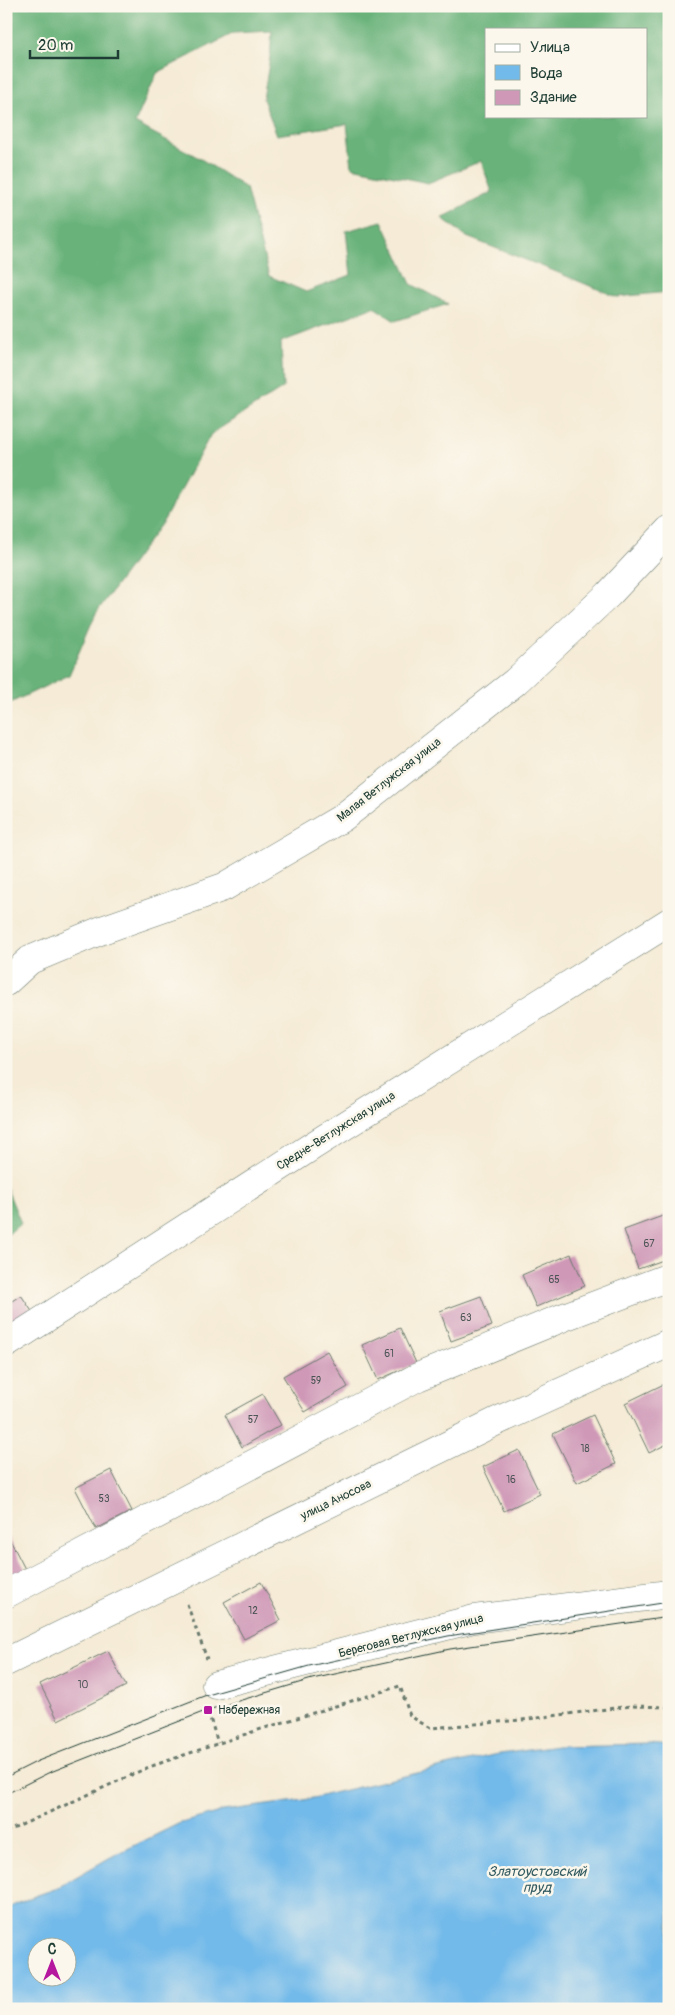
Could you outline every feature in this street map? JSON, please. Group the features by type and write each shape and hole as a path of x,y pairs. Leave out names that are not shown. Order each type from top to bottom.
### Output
{"street":[{"name":"Малая Ветлужская улица","path":"6,982 30,960 102,930 224,887 342,818 515,682 609,594 669,530"},
{"name":"Средне-Ветлужская улица","path":"6,1344 314,1145 669,922"},
{"path":"6,1594 418,1377 564,1317 669,1277"},
{"name":"улица Аносова","path":"6,1662 495,1422 669,1343"},
{"name":"Береговая Ветлужская улица","path":"216,1685 474,1619 669,1594"}],"path":[{"path":"6,1832 149,1767 255,1731 400,1686 410,1716 430,1728 521,1720 631,1706 669,1707"}],"green space":[{"path":"6,6 669,6 669,292 617,297 467,237 442,218 492,192 481,161 428,183 352,167 347,124 277,135 263,99 272,31 234,33 157,73 135,123 201,159 246,188 269,276 306,292 351,275 346,231 382,221 411,284 448,304 395,321 374,307 281,342 283,388 211,434 164,520 96,613 69,675 6,705"},
{"path":"6,1187 21,1223 6,1236"}],"water":[{"name":"Златоустовский пруд","path":"649,1744 669,1746 669,2009 6,2009 6,1909 55,1889 109,1858 178,1824 223,1811 304,1800 493,1755 557,1746"}],"building":[{"path":"668,1214 669,1258 638,1269 624,1230"},
{"path":"571,1254 585,1286 536,1307 522,1275"},
{"path":"21,1295 37,1319 6,1339 6,1305"},
{"path":"481,1296 492,1326 451,1341 440,1311"},
{"path":"400,1328 416,1363 378,1380 362,1345"},
{"path":"327,1351 348,1387 305,1412 283,1376"},
{"path":"664,1384 669,1394 669,1443 649,1453 625,1403"},
{"path":"263,1394 281,1425 242,1447 225,1415"},
{"path":"593,1415 616,1464 577,1483 553,1434"},
{"path":"519,1450 540,1494 504,1511 483,1467"},
{"path":"111,1470 132,1511 96,1529 75,1488"},
{"path":"6,1532 26,1571 6,1580"},
{"path":"261,1582 281,1620 244,1639 224,1602"},
{"path":"108,1651 126,1686 58,1720 40,1684"}],"tram line":[{"path":"6,1777 38,1761 204,1696 309,1666 448,1636 669,1602"},
{"path":"6,1794 48,1773 208,1710 312,1679 450,1649 669,1617"}],"place":[{"name":"Набережная","path":"208,1710"}]}
